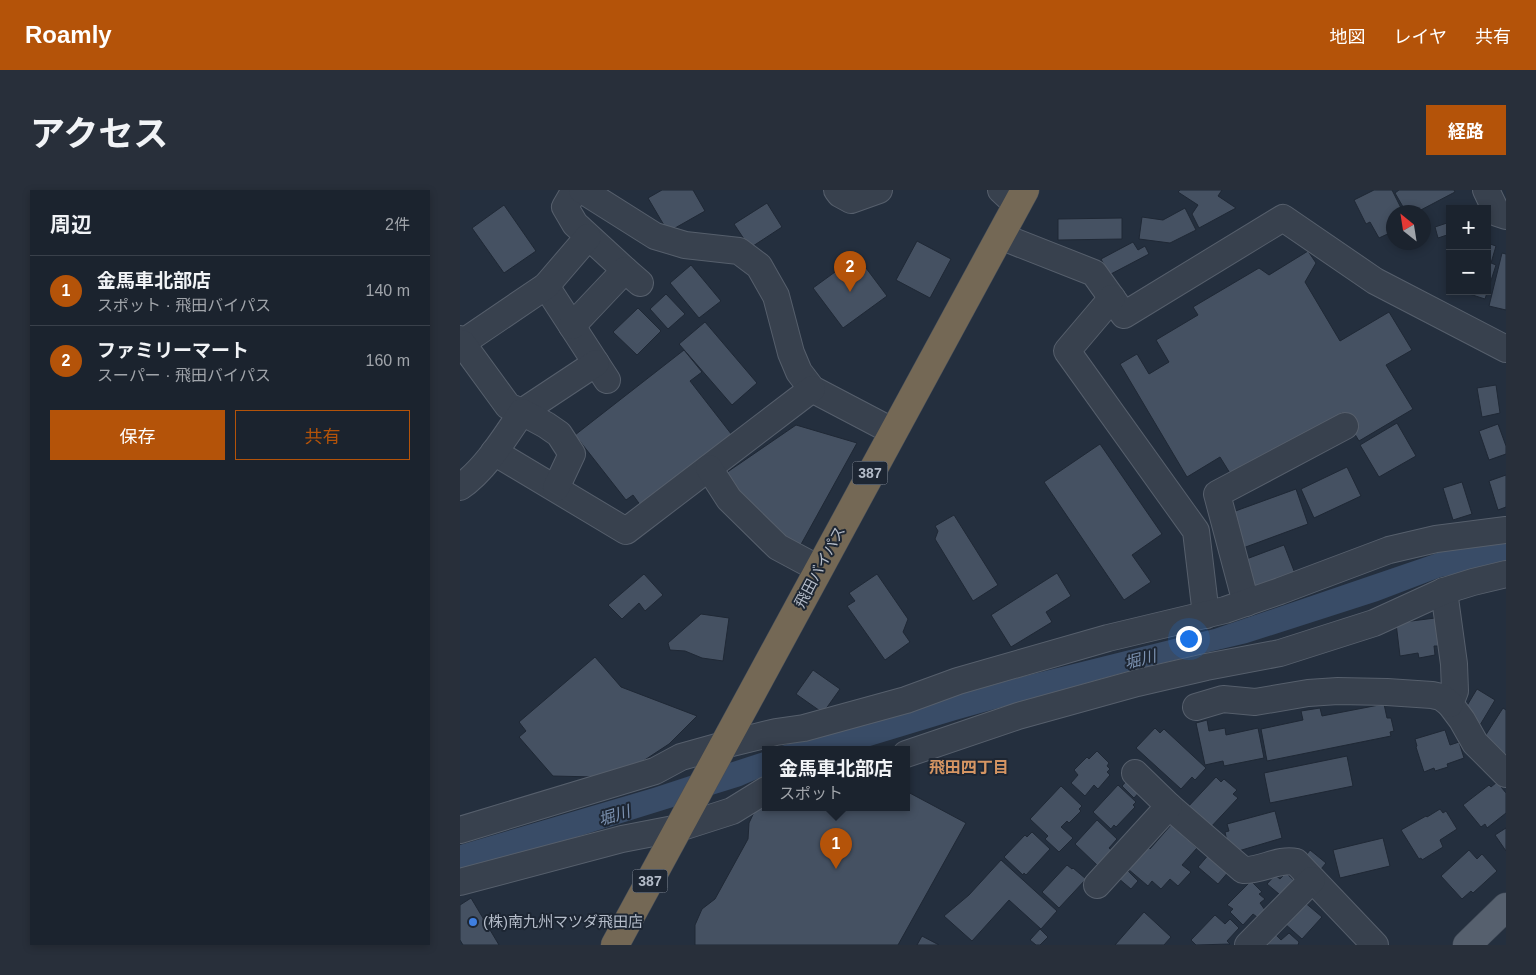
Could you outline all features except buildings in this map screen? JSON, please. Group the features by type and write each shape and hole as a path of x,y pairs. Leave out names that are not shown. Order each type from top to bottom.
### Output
{"highway":[{"name":"飛田バイパス","path":"615,945 892,431 1000,236 1014,195"}],"main road":[{"path":"1467,945 1506,907"}],"street":[{"path":"572,326 633,276 575,224 565,207 575,190"},
{"path":"837,190 840,194 851,200 879,190"},
{"path":"1486,190 1497,213 1506,216"},
{"path":"599,194 655,236 685,245 739,251 759,266 776,296 791,352 799,372 812,389 892,431"},
{"path":"1000,236 1094,273 1124,315 1283,218 1375,281 1506,349"},
{"path":"556,488 572,454 559,434 546,425 508,406 461,341 546,286 588,237"},
{"path":"460,487 467,482 494,452 522,412 601,372 546,286"},
{"path":"1112,298 1067,351 1196,531 1206,615"},
{"path":"494,452 626,531 812,389"},
{"path":"1246,603 1217,494 1346,426"},
{"path":"709,468 729,499 778,548 819,569"},
{"path":"460,830 655,771 681,757 720,751 776,732 804,728 906,700 958,681 1108,638 1206,615 1246,603 1389,550 1436,539 1506,530"},
{"path":"910,753 1018,716 1137,683 1280,653 1374,623 1444,592 1473,582 1506,574"},
{"path":"1444,592 1454,664 1455,691 1450,704"},
{"path":"1196,706 1223,699 1256,702 1338,691 1432,695 1441,697 1450,704 1475,743 1506,774"},
{"path":"1135,774 1243,870 1252,870 1289,860 1296,862 1375,945"},
{"path":"460,882 732,811 762,792"},
{"path":"1097,885 1169,806"},
{"path":"1248,945 1312,880"}],"water":[{"name":"堀川","path":"1506,543 1506,563 1441,577 1378,601 1247,643 1129,671 870,746 782,746 1021,677 1214,629 1443,551"},
{"name":"堀川","path":"762,752 762,777 741,786 460,873 460,845 653,788"}],"place":[{"name":"ファミリーマート","path":"850,292"},
{"name":"金馬車北部店","path":"836,869"},
{"name":"(株)南九州マツダ飛田店","path":"473,922"}],"district":[{"name":"飛田四丁目","path":"969,767"}]}
